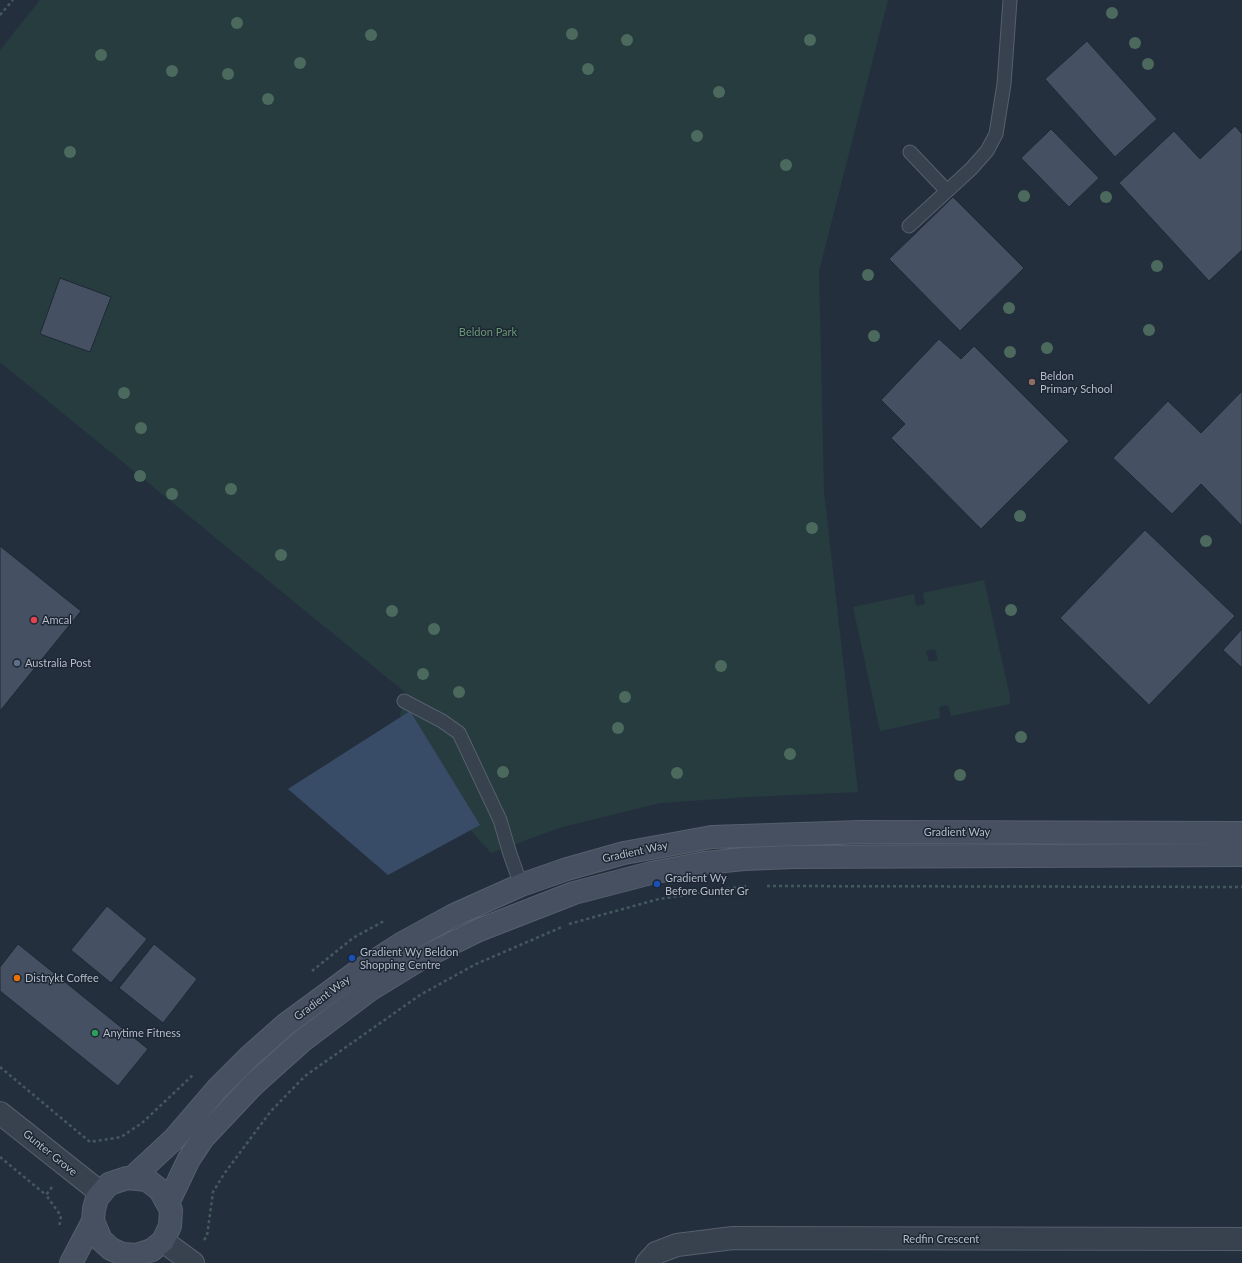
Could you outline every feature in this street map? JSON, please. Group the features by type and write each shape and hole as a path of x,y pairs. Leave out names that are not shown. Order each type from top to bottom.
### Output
{"street":[{"name":"Gradient Way","path":"133,1177 174,1139 217,1089 250,1056 309,1007 357,972 401,944 454,915 522,885 567,869 624,853 712,837 861,832 1242,834"},
{"name":"Gradient Way","path":"168,1203 189,1159 203,1138 265,1074 302,1041 364,994 420,959 479,930 574,893 651,873 704,863 751,859 793,857 1242,855"},
{"name":"Gunter Grove","path":"0,1113 101,1193"},
{"path":"71,1263 93,1221 94,1209 101,1193 115,1181 133,1177 147,1180 160,1190 171,1210 170,1226 163,1241 145,1254 117,1259 111,1249 101,1240 93,1221"},
{"name":"Redfin Crescent","path":"647,1263 656,1253 677,1245 734,1238 1242,1239"},
{"path":"163,1241 190,1261"}],"lane":[{"path":"909,226 971,169 987,151 996,134 1004,84 1010,0"},
{"path":"910,152 947,191"},
{"path":"404,701 442,721 459,733 500,820 510,854 522,885"}],"path":[{"path":"0,15 13,0"},
{"path":"190,1261 208,1236 213,1192 224,1174 271,1111 305,1076 420,995 476,964 568,925 659,899 750,886"},
{"path":"765,886 1242,887"},
{"path":"306,976 353,938 384,921"},
{"path":"0,1067 90,1142"},
{"path":"46,1194 90,1142 121,1137 142,1123 199,1070"},
{"path":"0,1157 46,1194 61,1216 59,1230"}],"green space":[{"name":"Beldon Park","path":"40,0 888,0 819,271 824,492 858,792 660,803 559,828 491,853 449,806 400,715 406,693 0,362 0,50"},
{"path":"984,580 1010,697 1010,704 951,716 948,705 939,707 940,718 880,731 853,607 914,594 916,606 925,604 923,593","holes":["935,649 938,660 929,662 926,651"]}],"water":[{"path":"410,711 480,825 388,875 288,789"}],"building":[{"path":"1087,41 1157,119 1115,157 1045,79"},
{"path":"1235,126 1242,134 1242,250 1209,281 1119,183 1174,131 1200,159"},
{"path":"1051,129 1099,178 1069,207 1021,158"},
{"path":"953,197 1024,268 960,331 889,259"},
{"path":"60,278 111,297 90,352 40,334"},
{"path":"939,339 961,359 974,346 1069,441 981,529 891,438 905,424 881,400"},
{"path":"1242,391 1242,526 1201,484 1172,514 1113,458 1168,401 1201,433"},
{"path":"1145,530 1235,616 1149,705 1060,618"},
{"path":"0,546 81,611 0,711"},
{"path":"1242,629 1242,668 1223,650"},
{"path":"107,906 147,939 111,983 71,950"},
{"path":"18,944 148,1049 118,1086 0,991 0,967"},
{"path":"154,944 197,979 163,1023 119,988"}],"place":[{"name":"Beldon Primary School","path":"1032,382"},
{"name":"Amcal","path":"34,620"},
{"name":"Australia Post","path":"17,663"},
{"name":"Gradient Wy Before Gunter Gr","path":"657,884"},
{"name":"Gradient Wy Beldon Shopping Centre","path":"352,958"},
{"name":"Distrykt Coffee","path":"17,978"},
{"name":"Anytime Fitness","path":"95,1033"}]}
